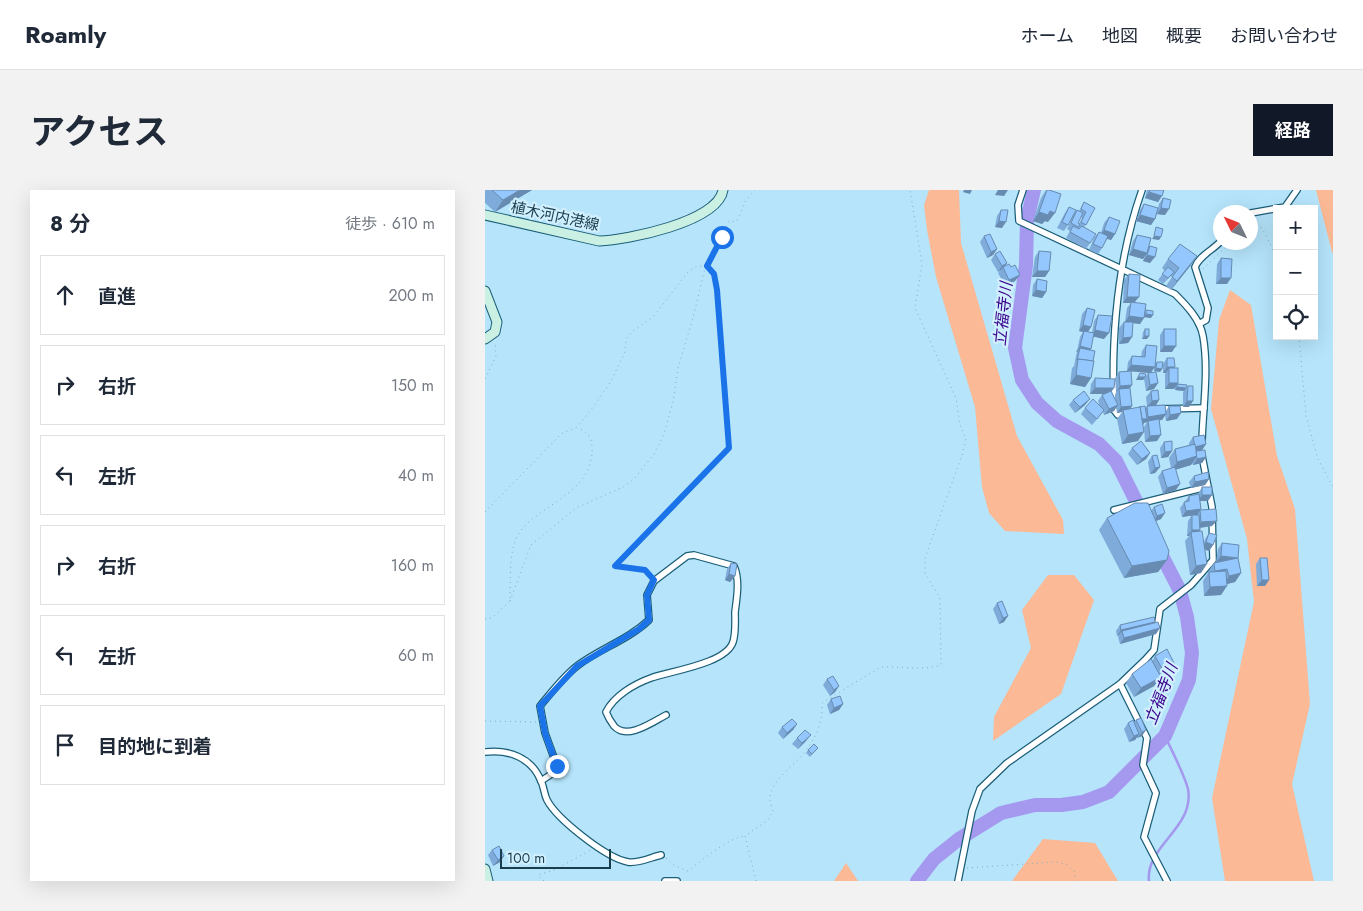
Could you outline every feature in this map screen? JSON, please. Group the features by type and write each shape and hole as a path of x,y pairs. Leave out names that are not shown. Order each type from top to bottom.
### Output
{"main road":[{"name":"植木河内港線","path":"485,215 599,241 619,240 699,217 711,209 722,195 723,190"},
{"path":"485,291 497,322 495,332 485,339"},
{"path":"485,869 488,881"}],"street":[{"path":"958,881 972,811 981,790 1007,763 1120,684 1154,650 1158,614 1191,584 1213,560 1214,529 1202,457 1204,408 1203,335 1199,324 1186,305 1175,294 1019,221 1018,205 1023,190"},
{"path":"1135,411 1120,415 1114,410 1112,356 1120,268 1142,190"},
{"path":"1258,212 1285,208 1294,198 1297,190"},
{"path":"1199,324 1206,320 1208,308 1195,267 1199,258 1213,250"},
{"path":"1154,410 1204,408"},
{"path":"1114,510 1208,487"},
{"path":"541,781 556,771 557,766 540,706 577,666 639,629 649,620 647,595 654,580 687,556 694,555 734,566 737,574 733,643 727,650 702,665 650,678 621,694 606,712 615,728 624,732 637,729 666,715"},
{"path":"1120,684 1147,738 1143,765 1155,793 1144,837 1167,881"},
{"path":"485,752 494,751 515,754 533,766 541,781 546,799 557,815 617,858 629,863 661,855"},
{"path":"665,881 677,881"}],"path":[{"path":"485,619 492,618 510,601 531,545 576,508 623,488 634,479 653,454 664,434 673,402 678,368 707,266 717,250 728,222 737,221 745,200 755,190"},
{"path":"661,855 675,866 688,871 706,856 737,837 745,836 768,820 773,811 770,799 772,790 781,776 804,753 819,729 823,714 822,703 880,667 933,668 941,665 940,598 925,573 925,558 962,455 965,439 959,426 956,398 915,308 921,264 910,190"},
{"path":"1258,227 1262,228 1273,250"},
{"path":"1198,275 1223,250"},
{"path":"485,512 561,434 577,427 611,381 625,352 626,339 633,330 653,317 689,272 697,266 707,266 714,274 717,290 729,448 615,566 645,570 654,580"},
{"path":"485,379 496,356 495,332"},
{"path":"1299,340 1306,416 1318,459 1333,487"},
{"path":"510,601 514,545 520,532 571,492 581,479 592,457 592,441 586,431 577,427"},
{"path":"485,721 543,722"},
{"path":"745,836 756,881"},
{"path":"544,881 538,875 554,870 598,846"},
{"path":"961,868 1055,862 1066,864 1075,872 1075,881"}],"shaded area":[{"path":"929,190 959,190 961,243 1017,436 1063,520 1064,534 1005,531 989,513 982,487 975,407 936,277 927,230 924,205"},
{"path":"1316,190 1333,190 1333,254 1332,252"},
{"path":"1230,290 1251,305 1277,456 1295,509 1310,704 1292,784 1314,881 1225,881 1212,798 1254,602 1247,539 1211,409 1219,320"},
{"path":"1048,575 1074,575 1094,600 1061,694 993,741 994,717 1031,648 1022,610"},
{"path":"1043,839 1095,843 1118,881 1012,881"},
{"path":"846,863 858,881 834,881"}],"building":[{"path":"492,190 520,190 503,200"},
{"path":"1047,190 1061,194 1055,213 1050,211 1048,215 1039,212"},
{"path":"1150,190 1164,190 1162,196 1149,192"},
{"path":"1163,198 1171,200 1169,209 1161,208"},
{"path":"1084,202 1095,208 1086,225 1081,222 1086,212 1081,209"},
{"path":"1144,204 1158,208 1155,219 1140,215"},
{"path":"1069,207 1076,210 1068,225 1062,222"},
{"path":"1001,210 1008,210 1006,222 999,221"},
{"path":"1077,210 1083,213 1078,227 1071,223"},
{"path":"1109,217 1120,221 1115,234 1104,230"},
{"path":"1073,226 1079,229 1082,226 1096,234 1090,243 1070,232"},
{"path":"1156,227 1163,229 1161,237 1154,236"},
{"path":"1099,232 1108,236 1102,248 1093,244"},
{"path":"990,234 997,249 991,252 984,236"},
{"path":"1137,235 1151,238 1147,253 1133,249"},
{"path":"1180,244 1197,256 1177,281 1172,277 1179,268 1168,259"},
{"path":"1150,246 1157,248 1155,257 1147,255"},
{"path":"1000,251 1007,263 1002,266 995,254"},
{"path":"1039,251 1051,252 1049,271 1037,271"},
{"path":"1221,258 1232,259 1231,278 1221,278"},
{"path":"1009,264 1011,267 1015,265 1020,275 1009,280 1003,267"},
{"path":"1168,267 1174,272 1168,278 1162,274"},
{"path":"1129,274 1140,275 1139,297 1127,297"},
{"path":"1037,279 1047,281 1046,292 1036,290"},
{"path":"1131,302 1146,304 1144,318 1129,316"},
{"path":"1087,308 1095,310 1091,327 1083,325"},
{"path":"1146,310 1153,311 1153,315 1146,314"},
{"path":"1098,315 1112,316 1109,333 1095,330"},
{"path":"1124,322 1133,322 1132,337 1123,338"},
{"path":"1145,329 1149,329 1149,336 1145,336"},
{"path":"1164,329 1176,329 1176,346 1164,346"},
{"path":"1084,331 1094,333 1091,349 1080,346"},
{"path":"1146,345 1157,346 1155,367 1131,365 1132,356 1145,357"},
{"path":"1080,348 1095,351 1093,361 1077,360"},
{"path":"1167,358 1174,358 1175,367 1167,367"},
{"path":"1078,359 1094,361 1091,378 1076,375"},
{"path":"1157,362 1163,362 1162,369 1156,368"},
{"path":"1169,368 1178,368 1178,383 1169,383"},
{"path":"1131,371 1132,385 1120,386 1119,372"},
{"path":"1156,372 1158,383 1150,385 1148,373"},
{"path":"1140,373 1146,374 1145,377 1138,377"},
{"path":"1095,378 1115,379 1114,388 1095,388"},
{"path":"1177,384 1187,386 1186,388 1177,387"},
{"path":"1188,386 1193,386 1193,401 1187,401"},
{"path":"1130,388 1132,406 1121,407 1119,389"},
{"path":"1158,390 1159,400 1152,401 1151,391"},
{"path":"1084,391 1090,399 1080,407 1073,400"},
{"path":"1111,391 1118,405 1109,409 1102,395"},
{"path":"1093,399 1104,410 1097,419 1085,408"},
{"path":"1165,405 1166,414 1148,417 1147,406"},
{"path":"1145,406 1147,419 1142,419 1139,407"},
{"path":"1169,406 1180,406 1181,413 1170,415"},
{"path":"1140,407 1144,432 1128,435 1123,410"},
{"path":"1159,419 1161,435 1150,436 1148,421"},
{"path":"1204,435 1206,444 1195,447 1193,437"},
{"path":"1141,441 1150,453 1142,459 1132,448"},
{"path":"1172,441 1172,451 1165,452 1164,442"},
{"path":"1195,444 1197,456 1177,462 1175,449"},
{"path":"1205,450 1206,457 1197,459 1196,451"},
{"path":"1157,455 1160,467 1155,468 1152,456"},
{"path":"1175,467 1180,484 1167,488 1162,471"},
{"path":"1208,472 1209,479 1195,482 1194,476"},
{"path":"1202,487 1212,487 1212,495 1202,495"},
{"path":"1199,494 1201,509 1186,511 1184,502 1189,501 1189,496"},
{"path":"1135,503 1148,503 1169,551 1167,560 1132,566 1107,518"},
{"path":"1162,504 1165,513 1157,516 1154,507"},
{"path":"1216,509 1217,521 1201,522 1200,510"},
{"path":"1192,515 1199,515 1200,530 1192,530"},
{"path":"1202,531 1207,564 1196,566 1191,532"},
{"path":"1209,533 1217,535 1213,545 1206,542"},
{"path":"1222,543 1239,545 1238,558 1221,556"},
{"path":"1238,558 1241,573 1229,576 1227,569 1215,571 1214,563"},
{"path":"1260,558 1267,558 1269,580 1262,580"},
{"path":"731,563 737,564 735,576 729,574"},
{"path":"1226,571 1227,586 1210,587 1209,572"},
{"path":"1002,601 1008,616 1003,618 997,603"},
{"path":"1154,617 1155,622 1121,630 1120,625"},
{"path":"1158,622 1160,628 1124,638 1122,631"},
{"path":"1167,649 1175,665 1164,672 1155,656"},
{"path":"1151,659 1161,677 1141,688 1132,674"},
{"path":"833,676 839,686 834,690 827,679"},
{"path":"840,696 843,704 834,708 831,699"},
{"path":"1141,718 1146,730 1142,732 1136,720"},
{"path":"792,719 797,724 787,733 782,727"},
{"path":"1133,720 1139,734 1134,736 1128,723"},
{"path":"805,730 811,735 802,743 797,738"},
{"path":"814,744 818,748 812,754 808,750"},
{"path":"499,846 504,856 498,860 492,850"}],"waterway":[{"name":"立福寺川","path":"1034,190 1027,220 1026,265 1015,348 1022,380 1037,403 1057,421 1099,444 1116,461 1144,517"},
{"name":"立福寺川","path":"917,881 934,859 959,839 1001,813 1035,805 1061,805 1083,802 1109,792 1165,736 1189,680 1192,653 1187,617 1180,591 1157,546"},
{"path":"1149,881 1154,857 1178,826 1188,803 1188,789 1165,736"}],"route":[{"path":"557,766 545,733 540,706 577,666 639,629 649,620 647,595 654,580 645,570 615,566 729,448 717,290 714,274 707,266 717,250 722,237"}]}
